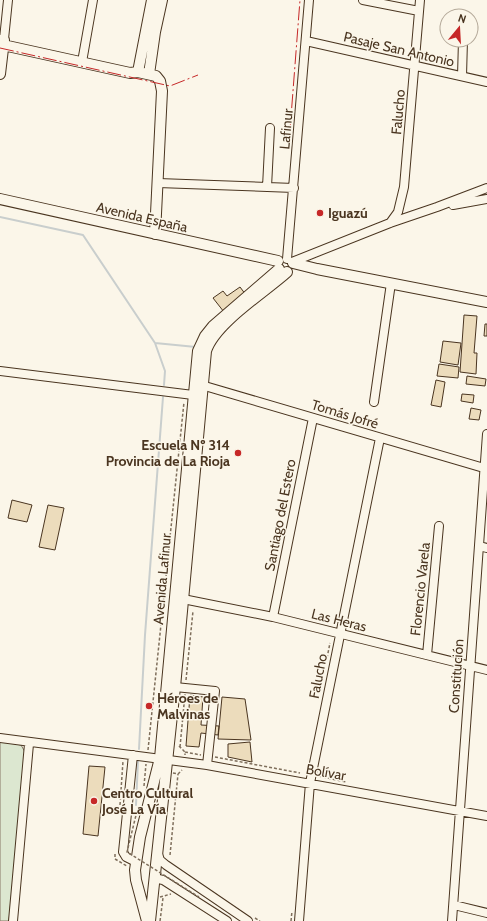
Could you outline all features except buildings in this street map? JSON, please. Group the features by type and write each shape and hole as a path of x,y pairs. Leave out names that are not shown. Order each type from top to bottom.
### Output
{"main road":[{"path":"138,72 152,0"},
{"path":"149,74 154,38 162,0"},
{"path":"0,74 2,42 83,59 131,67 138,72 156,76 160,81 162,91 155,234"},
{"name":"Avenida España","path":"0,199 287,265 317,269 487,302"},
{"name":"Avenida Lafinur","path":"147,921 136,880 134,862 164,758 181,688 183,600 199,384 206,351 213,337 222,326 287,265"},
{"name":"Avenida Lafinur","path":"150,921 160,834 189,395 199,384"},
{"path":"140,837 142,832 149,828 155,829 160,834"},
{"path":"134,862 140,875 146,878 154,878"}],"street":[{"path":"2,42 8,0"},
{"path":"83,59 93,0"},
{"name":"Lafinur","path":"287,265 309,0"},
{"path":"362,0 419,11"},
{"name":"Falucho","path":"390,223 398,212 404,187 416,66 420,0"},
{"name":"Pasaje San Antonio","path":"306,41 487,82"},
{"path":"462,76 463,48"},
{"path":"267,188 270,128"},
{"path":"158,182 294,188"},
{"path":"287,265 390,223 487,188"},
{"path":"437,207 487,199"},
{"path":"374,402 391,283"},
{"path":"0,371 189,395"},
{"name":"Tomás Jofré","path":"199,384 485,468"},
{"name":"Santiago del Estero","path":"273,617 313,418"},
{"name":"Constitución","path":"452,921 469,666 483,547 487,434"},
{"name":"Falucho","path":"299,921 310,783 339,634 380,438"},
{"name":"Florencio Varela","path":"427,655 439,526"},
{"name":"Las Heras","path":"183,600 273,617 487,670"},
{"path":"181,688 215,691 207,765"},
{"name":"Bolívar","path":"0,738 29,744 133,757 147,756 164,758 487,816"},
{"path":"13,921 29,744"},
{"path":"133,757 123,852 134,862"},
{"path":"158,854 160,860 166,865 248,921"},
{"path":"154,878 161,879 227,921"},
{"path":"454,905 487,913"}],"path":[{"path":"143,791 189,395"},
{"path":"180,747 181,688 193,611"},
{"path":"186,752 300,773"},
{"path":"120,805 124,758 133,757"},
{"path":"170,854 178,774"},
{"path":"137,811 127,852 199,897"},
{"path":"116,852 115,859 127,867 134,862 139,813"},
{"path":"152,896 163,898 173,893 177,889"},
{"path":"160,921 163,898"}],"green space":[{"path":"0,741 21,745 25,752 9,921 0,921"}],"waterway":[{"path":"0,217 83,235 155,343 165,371 164,385"},
{"path":"155,343 196,347"},
{"path":"139,749 145,635 163,397"},
{"path":"136,805 138,761"}],"power":[{"path":"290,130 300,0"},
{"path":"0,48 170,86 198,75"}],"place":[{"name":"Iguazú","path":"320,213"},
{"name":"Escuela Nº 314 Provincia de La Rioja","path":"238,453"},
{"name":"Héroes de Malvinas","path":"149,706"},
{"name":"Centro Cultural José La Vía","path":"94,801"}]}
